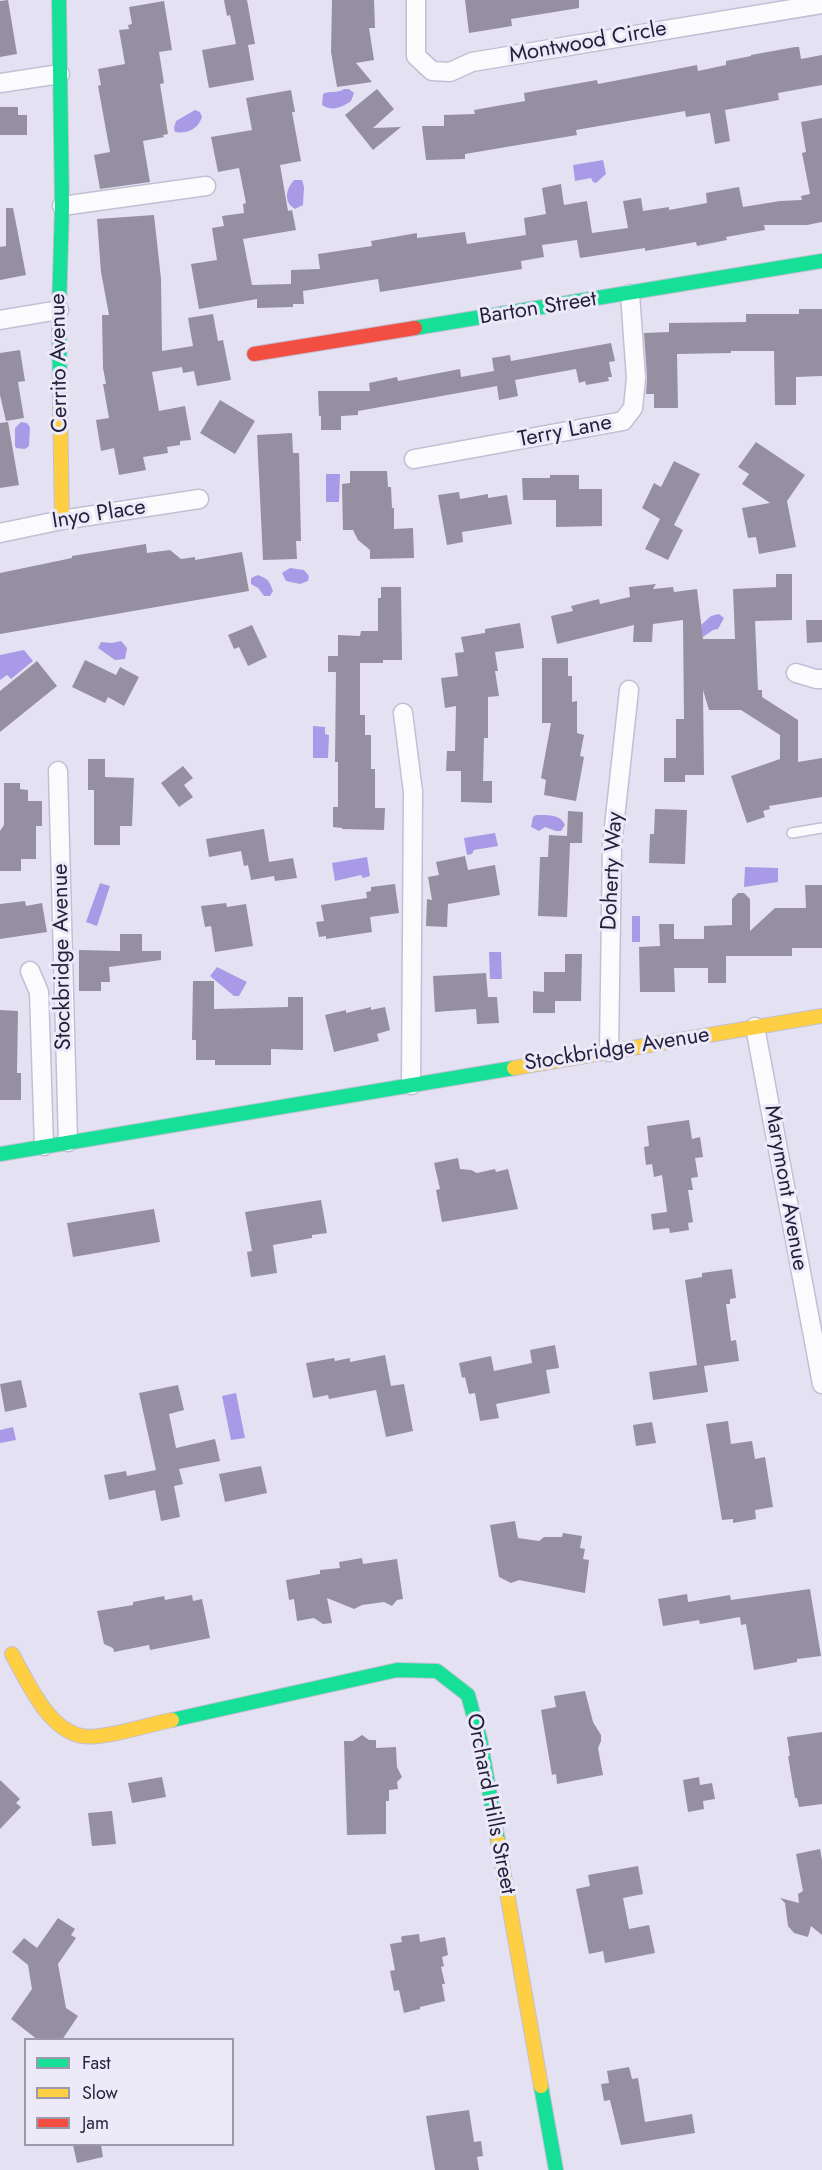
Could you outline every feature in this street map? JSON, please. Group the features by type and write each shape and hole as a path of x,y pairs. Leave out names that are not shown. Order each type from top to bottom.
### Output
{"street":[{"name":"Cerrito Avenue","path":"59,0 62,206 59,310 62,520"},
{"name":"Montwood Circle","path":"416,0 416,57 432,71 450,72 472,63 822,4"},
{"path":"0,83 60,74"},
{"path":"62,206 206,186"},
{"name":"Barton Street","path":"254,354 822,261"},
{"name":"Terry Lane","path":"414,459 623,421 633,408 636,378 630,294"},
{"path":"0,320 59,310"},
{"name":"Inyo Place","path":"0,533 62,520 199,499"},
{"path":"796,674 822,679"},
{"name":"Doherty Way","path":"609,1052 612,845 629,690"},
{"path":"403,713 413,792 411,1085"},
{"name":"Stockbridge Avenue","path":"58,771 68,1142"},
{"path":"30,971 39,992 44,1146"},
{"name":"Stockbridge Avenue","path":"0,1154 822,1016"},
{"name":"Marymont Avenue","path":"755,1027 822,1384"},
{"name":"Orchard Hills Street","path":"12,1654 56,1724 81,1737 98,1736 397,1670 438,1671 468,1695 480,1739 556,2170"}],"lane":[{"path":"792,833 822,828"}],"shaded area":[{"path":"349,89 354,93 351,101 337,108 322,105 323,94"},
{"path":"195,110 200,112 202,117 198,125 188,131 175,132 176,121"},
{"path":"603,160 606,174 596,183 591,178 575,181 573,165"},
{"path":"294,180 302,180 304,187 303,205 295,209 287,199 289,187"},
{"path":"21,422 27,423 30,427 29,446 25,449 15,446 15,428"},
{"path":"326,474 340,474 339,502 326,502"},
{"path":"290,568 304,570 309,576 308,581 300,584 286,581 282,573"},
{"path":"258,575 269,582 273,591 270,596 264,596 258,588 251,584 251,578"},
{"path":"719,614 724,618 718,629 703,637 700,626 711,616"},
{"path":"121,641 127,648 125,659 115,660 98,648 101,642"},
{"path":"24,650 33,661 11,679 7,675 0,680 0,655"},
{"path":"313,726 325,727 325,734 329,735 328,758 313,758"},
{"path":"536,815 557,817 565,825 561,831 545,827 539,831 531,827 533,817"},
{"path":"495,833 498,846 474,850 472,854 467,855 464,838"},
{"path":"367,857 370,876 363,878 361,875 335,881 332,863"},
{"path":"745,867 778,868 778,882 744,887"},
{"path":"100,883 110,886 97,926 86,922"},
{"path":"632,916 640,916 640,942 632,942"},
{"path":"489,952 501,952 502,979 490,979"},
{"path":"217,967 247,982 239,996 234,996 210,976"},
{"path":"236,1393 245,1438 231,1440 222,1396"},
{"path":"13,1427 16,1440 0,1443 0,1430"}],"building":[{"path":"8,0 17,54 0,57 0,1"},
{"path":"224,0 247,0 255,44 248,45 254,80 209,88 202,50 236,44 230,15 227,16"},
{"path":"332,0 374,0 375,28 369,28 374,60 356,63 372,82 337,87 331,52"},
{"path":"465,0 579,0 579,8 511,19 512,26 469,33"},
{"path":"164,1 172,50 159,52 164,83 160,84 168,134 163,135 164,137 143,141 150,182 100,189 94,155 110,152 98,86 101,85 98,69 125,64 119,30 129,29 128,25 132,24 129,7"},
{"path":"799,47 801,59 822,55 822,85 778,93 779,100 725,110 730,141 715,144 710,113 686,117 685,111 576,130 577,135 465,154 465,159 426,160 422,126 444,126 444,115 475,114 474,110 525,101 524,93 597,80 598,84 697,65 698,71 726,65 726,61"},
{"path":"377,89 394,109 373,128 401,127 373,150 345,115"},
{"path":"291,90 295,112 292,112 301,161 280,165 288,211 292,210 296,230 243,239 252,285 291,284 291,270 320,269 318,254 372,246 371,241 417,233 417,238 465,232 467,244 526,235 524,218 546,214 542,188 561,184 564,205 587,201 592,233 628,228 623,201 641,198 643,211 669,207 669,210 707,203 706,193 739,187 743,207 802,200 801,196 810,194 802,153 806,152 801,122 822,118 822,222 807,225 764,225 765,230 726,237 727,240 697,246 696,242 645,251 645,248 580,258 577,240 542,245 544,257 521,261 522,269 380,292 378,279 303,291 304,304 293,304 293,307 257,308 257,299 199,309 191,264 217,260 212,228 224,226 222,216 244,213 243,204 246,203 239,168 218,172 211,137 252,130 246,98"},
{"path":"0,107 18,107 18,115 27,115 27,135 0,135"},
{"path":"6,208 13,208 26,275 0,280 0,247 6,246"},
{"path":"154,215 161,279 162,351 193,346 188,318 213,314 218,341 223,340 231,380 197,386 194,371 183,373 182,367 152,372 159,411 185,406 191,440 180,441 180,445 167,447 168,453 143,457 146,470 119,475 114,448 101,451 96,420 109,418 103,384 106,384 103,368 102,315 109,315 101,272 97,219"},
{"path":"799,309 822,309 822,376 796,377 796,405 775,405 774,351 731,351 731,353 677,354 678,408 654,408 654,394 646,394 644,333 669,332 669,323 746,322 746,314 799,314"},
{"path":"611,343 615,361 609,362 612,377 608,377 609,381 586,385 585,381 579,383 576,369 515,380 518,396 499,400 497,386 358,411 358,415 341,416 341,430 321,430 318,391 370,391 369,383 397,377 398,381 460,369 461,377 494,371 492,358 510,355 511,361"},
{"path":"20,350 25,381 18,382 24,418 6,421 0,395 0,353"},
{"path":"220,400 255,421 235,454 200,433"},
{"path":"8,422 19,485 0,488 0,423"},
{"path":"292,433 293,453 299,453 301,541 296,541 297,559 263,560 257,435"},
{"path":"756,442 805,475 787,501 796,547 759,554 756,537 748,538 742,508 770,503 742,484 749,474 738,467"},
{"path":"674,461 700,474 674,525 683,530 668,560 645,549 660,519 642,508 654,483 661,487"},
{"path":"350,471 387,471 388,487 391,487 392,508 394,508 394,529 413,528 414,558 370,559 370,550 358,540 353,530 343,530 342,484 350,483"},
{"path":"550,475 579,475 579,489 602,489 602,526 556,527 556,500 523,500 522,478 550,478"},
{"path":"459,492 460,499 488,494 488,498 507,495 512,524 462,532 463,542 447,545 438,495"},
{"path":"146,544 147,553 170,550 181,559 195,557 195,560 242,552 249,591 0,634 0,573 72,558 72,556"},
{"path":"776,574 792,574 792,620 755,621 758,690 762,690 762,697 798,720 798,762 822,758 822,797 769,806 770,809 763,811 765,817 747,823 731,776 780,759 780,735 741,710 709,710 703,690 704,775 685,775 685,782 664,782 664,758 676,758 676,719 684,719 683,620 653,624 652,642 633,642 634,625 557,644 551,616 573,611 571,606 599,599 600,604 630,597 629,587 656,584 653,589 673,587 674,592 697,589 703,639 735,639 733,589 776,587"},
{"path":"381,587 401,587 402,660 360,663 360,715 365,715 365,735 371,735 371,769 375,769 375,808 385,808 384,830 342,829 333,827 333,807 338,807 338,762 335,762 336,672 328,672 328,656 338,656 338,635 360,636 361,631 378,631 378,598 381,598"},
{"path":"806,620 822,620 822,642 807,643"},
{"path":"520,623 524,648 495,652 499,696 488,697 488,738 484,738 483,781 492,781 492,803 461,802 461,771 446,771 447,751 455,751 456,706 445,708 441,678 458,676 455,653 464,652 461,637 485,633 485,629"},
{"path":"252,625 267,657 248,666 239,647 234,649 228,635"},
{"path":"542,658 568,658 568,676 572,676 572,702 577,701 577,733 584,735 580,756 584,757 576,801 544,795 546,780 541,778 551,723 542,723"},
{"path":"85,660 116,675 120,667 139,677 124,706 108,697 105,703 72,687"},
{"path":"37,661 57,686 0,732 0,691"},
{"path":"88,759 105,759 105,777 134,778 132,826 120,826 120,845 94,845 94,790 88,790"},
{"path":"183,766 193,778 184,785 193,797 179,807 161,783"},
{"path":"4,783 20,783 20,789 28,790 28,801 42,801 42,826 36,826 36,859 21,859 21,871 0,871 0,831 4,825"},
{"path":"655,809 687,810 685,864 649,863 650,834 654,834"},
{"path":"568,811 583,812 582,843 570,843 567,917 538,916 540,857 548,857 549,835 567,836"},
{"path":"264,829 269,862 293,858 297,878 275,881 274,876 251,880 248,865 244,866 241,851 209,857 206,839"},
{"path":"465,856 468,870 495,865 500,895 448,904 447,927 426,926 427,899 432,900 428,877 439,875 436,862"},
{"path":"395,884 399,913 370,917 372,932 326,939 326,936 319,937 316,922 324,921 321,905 367,898 366,892 371,891 371,887"},
{"path":"805,885 822,885 822,948 792,948 792,956 726,956 726,983 708,983 708,968 674,968 675,992 640,992 639,947 660,946 659,924 674,924 674,939 704,939 704,926 732,925 732,899 738,893 744,893 750,899 750,931 775,908 806,908"},
{"path":"25,901 26,906 42,903 47,932 0,939 0,904"},
{"path":"226,903 227,907 246,904 253,946 215,952 211,926 205,927 201,906"},
{"path":"120,934 142,934 142,951 161,951 161,960 109,967 110,982 101,982 101,991 79,991 79,950 120,951"},
{"path":"565,954 582,954 581,1001 555,1001 555,1013 533,1013 533,991 544,992 544,972 565,972"},
{"path":"486,973 488,997 497,997 499,1023 477,1024 476,1009 435,1012 433,976"},
{"path":"193,981 214,981 214,1009 288,1007 288,997 303,997 303,1050 271,1049 271,1065 215,1065 215,1060 196,1060 196,1040 192,1040"},
{"path":"371,1007 371,1010 385,1007 390,1030 377,1034 379,1041 334,1052 325,1015"},
{"path":"0,1010 18,1011 17,1073 21,1073 21,1100 0,1100"},
{"path":"689,1120 692,1139 700,1137 703,1157 695,1158 698,1177 691,1178 693,1190 688,1190 693,1222 688,1223 689,1230 670,1233 669,1228 653,1230 651,1214 667,1212 662,1175 654,1177 652,1164 646,1165 644,1147 649,1146 647,1126"},
{"path":"458,1158 460,1169 477,1173 508,1169 518,1209 442,1222 436,1190 440,1189 434,1163"},
{"path":"321,1200 327,1233 273,1245 277,1273 251,1277 247,1252 252,1251 245,1212"},
{"path":"154,1209 160,1242 73,1257 67,1223"},
{"path":"732,1269 736,1298 730,1299 730,1304 726,1304 731,1341 736,1340 739,1361 704,1366 708,1392 653,1400 649,1372 697,1365 685,1280 702,1277 702,1273"},
{"path":"555,1345 559,1368 546,1370 550,1393 496,1404 499,1418 480,1421 475,1393 469,1394 459,1363 491,1356 494,1371 532,1363 530,1350"},
{"path":"385,1355 391,1386 404,1384 413,1431 386,1437 376,1390 329,1399 328,1395 313,1398 306,1363 334,1358 335,1361 350,1358 350,1362"},
{"path":"21,1380 27,1407 5,1412 0,1384"},
{"path":"178,1385 184,1410 169,1414 176,1448 215,1439 220,1461 179,1469 183,1484 174,1486 180,1517 161,1521 155,1490 109,1500 104,1475 126,1471 127,1476 156,1470 139,1393"},
{"path":"728,1421 731,1444 752,1441 755,1459 765,1457 773,1507 755,1510 756,1519 733,1523 733,1519 722,1520 706,1424"},
{"path":"652,1422 656,1443 636,1446 633,1425"},
{"path":"261,1466 267,1493 225,1502 219,1474"},
{"path":"515,1521 518,1538 539,1541 544,1537 562,1537 563,1533 582,1536 580,1548 585,1549 583,1559 589,1560 585,1593 519,1580 511,1583 499,1577 490,1525"},
{"path":"362,1558 363,1564 397,1559 403,1599 397,1600 392,1606 384,1602 362,1605 354,1609 327,1598 332,1623 323,1624 314,1618 297,1621 294,1599 289,1600 286,1580 320,1574 320,1570 340,1568 339,1562"},
{"path":"810,1589 821,1656 797,1659 797,1662 754,1670 746,1624 741,1625 740,1617 700,1624 699,1620 663,1626 658,1599 687,1594 688,1602 730,1595 731,1600"},
{"path":"192,1595 193,1601 202,1599 210,1638 150,1650 149,1645 114,1652 113,1648 104,1644 97,1611 133,1605 133,1602 164,1596 165,1600"},
{"path":"585,1691 593,1722 601,1735 598,1748 603,1775 557,1784 556,1774 552,1775 541,1710 556,1707 554,1696"},
{"path":"822,1732 822,1804 799,1807 797,1798 795,1798 787,1737"},
{"path":"362,1735 369,1740 376,1740 376,1748 396,1747 397,1767 402,1777 397,1782 398,1789 389,1790 389,1801 386,1801 386,1834 347,1835 344,1741 353,1741"},
{"path":"162,1777 166,1797 132,1803 128,1783"},
{"path":"699,1777 700,1785 712,1783 715,1799 703,1801 704,1809 688,1812 683,1780"},
{"path":"0,1780 20,1799 16,1803 21,1807 0,1829"},
{"path":"112,1811 116,1844 92,1846 88,1813"},
{"path":"820,1849 822,1935 811,1926 808,1937 794,1933 788,1926 785,1903 780,1898 799,1903 798,1894 803,1891 796,1854"},
{"path":"638,1866 643,1894 623,1898 629,1929 649,1925 655,1953 605,1963 603,1951 589,1954 576,1889 590,1886 588,1875"},
{"path":"58,1918 75,1929 71,1935 76,1938 58,1964 66,2008 78,2016 63,2038 35,2038 11,2019 32,1989 28,1965 12,1952 24,1938 37,1948"},
{"path":"419,1934 420,1942 445,1937 448,1955 442,1957 444,1966 441,1967 445,1984 442,1984 445,2001 404,2013 399,1990 394,1991 390,1971 395,1970 390,1944 402,1942 401,1937 403,1936"},
{"path":"629,2067 632,2079 638,2078 645,2122 692,2114 695,2133 621,2145 610,2100 604,2101 601,2084 609,2083 607,2071"},
{"path":"469,2110 474,2142 481,2141 483,2156 477,2157 479,2170 435,2170 426,2116"},
{"path":"73,2146 101,2146 103,2157 77,2163"}],"traffic: fast":[{"path":"59,0 62,206 59,310 60,402"},
{"path":"415,328 822,261"},
{"path":"0,1154 514,1068"},
{"path":"172,1720 397,1670 437,1671 468,1695 480,1739 498,1841"},
{"path":"541,2086 556,2170"}],"traffic: slow":[{"path":"60,402 62,520"},
{"path":"514,1068 822,1016"},
{"path":"12,1654 40,1703 49,1715 70,1732 82,1736 101,1736 172,1720"},
{"path":"498,1841 541,2086"}],"traffic: jam":[{"path":"254,354 415,328"}]}
